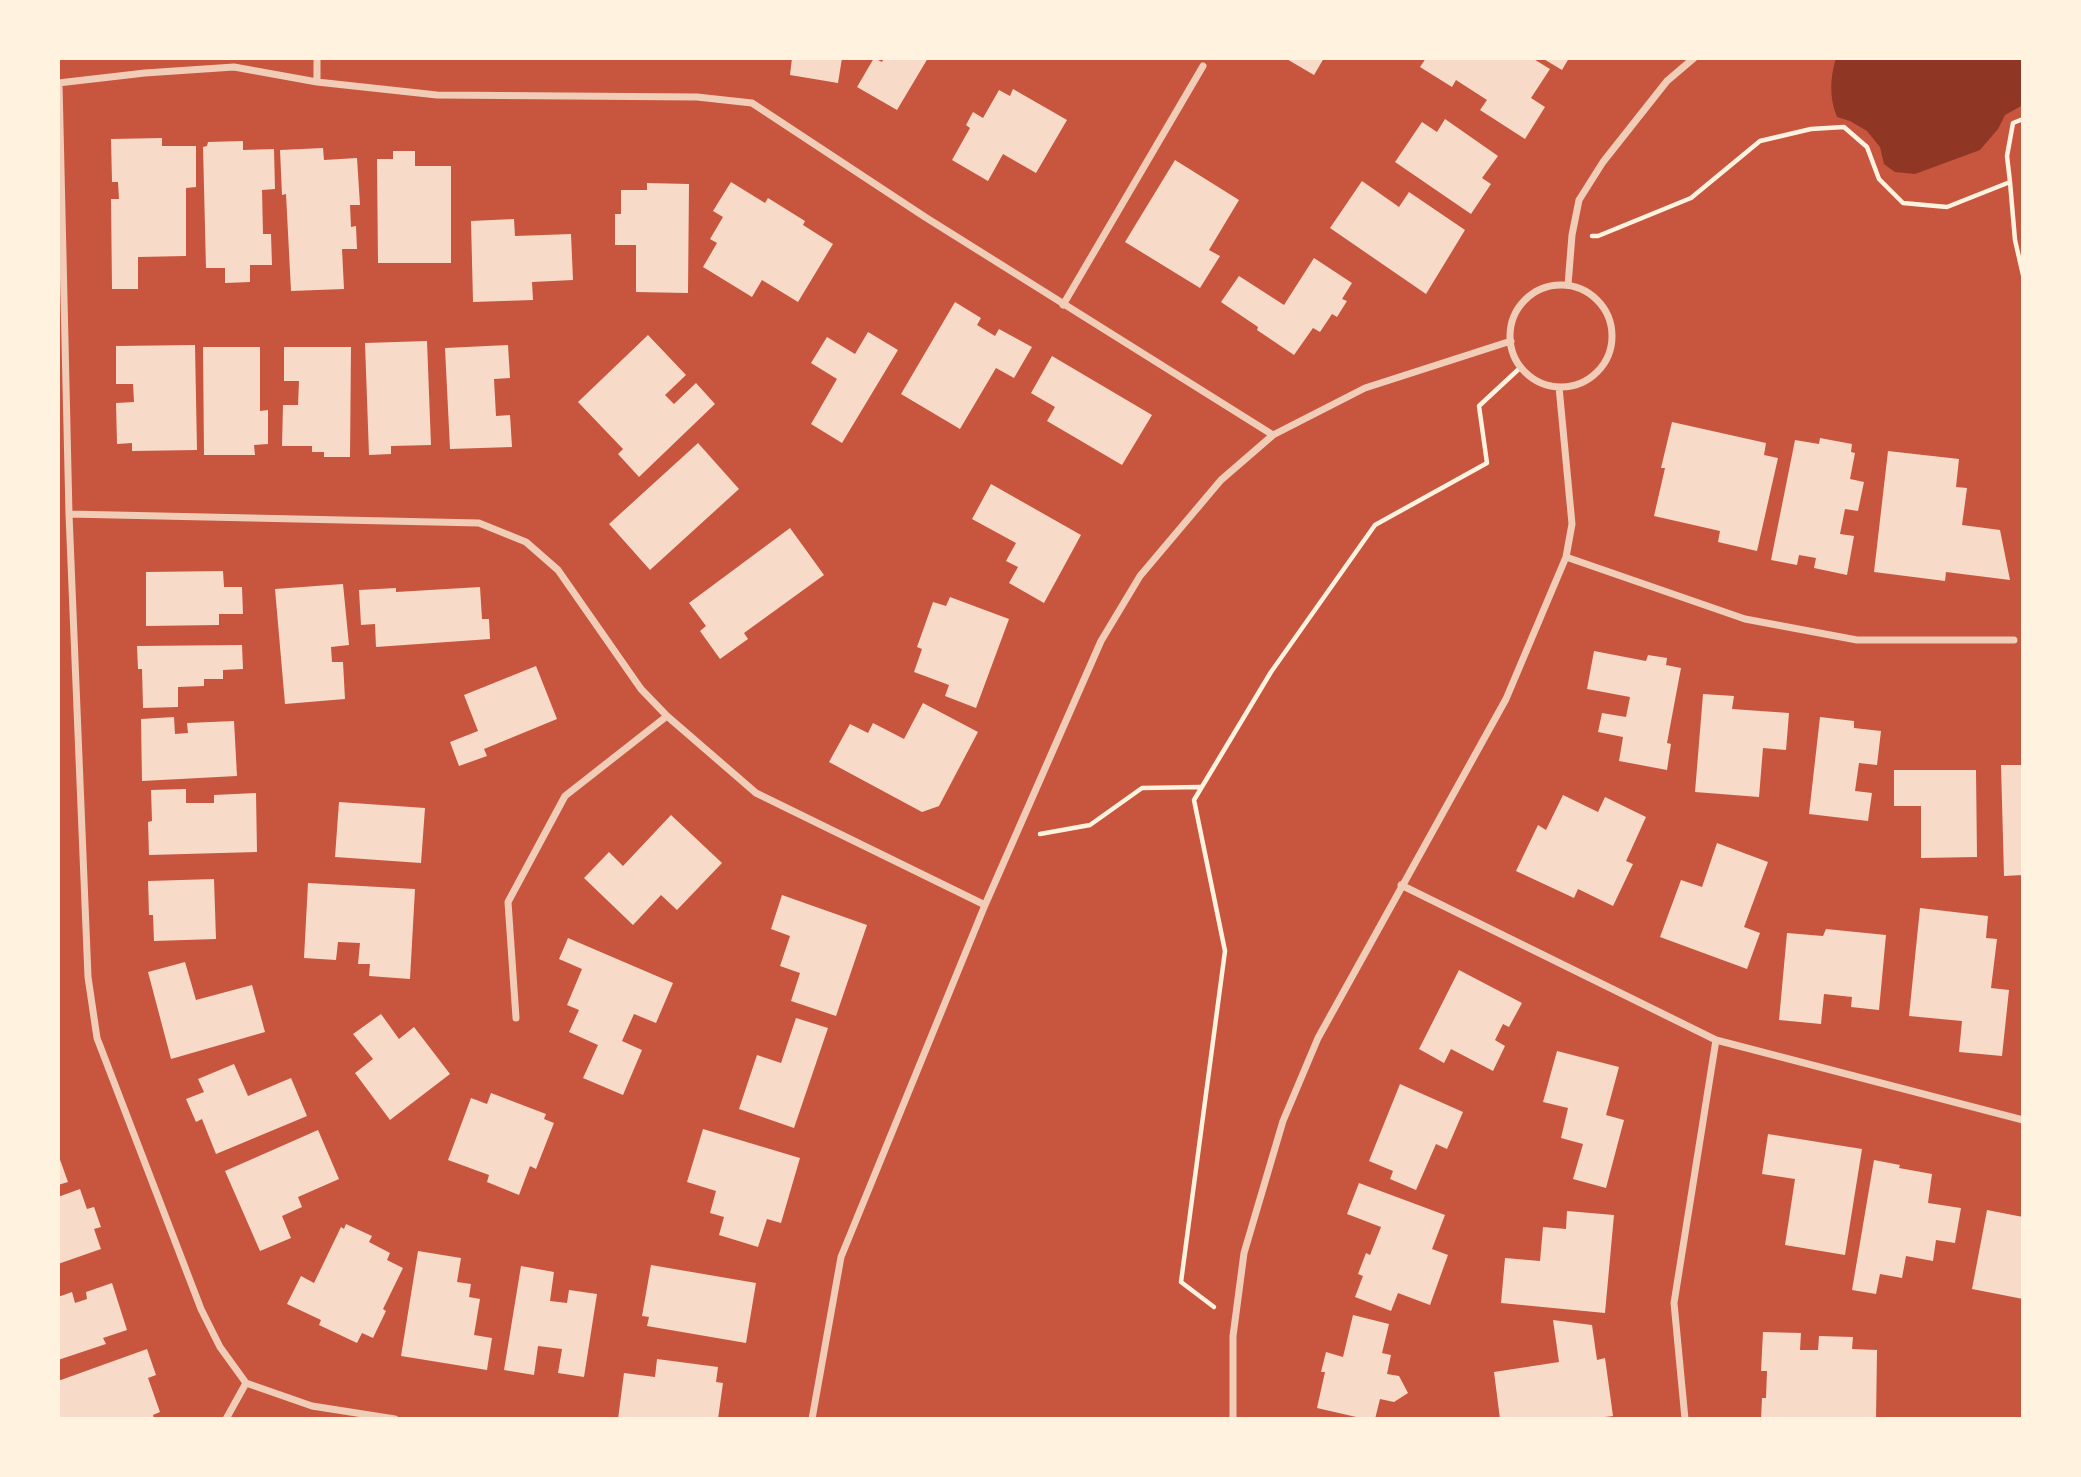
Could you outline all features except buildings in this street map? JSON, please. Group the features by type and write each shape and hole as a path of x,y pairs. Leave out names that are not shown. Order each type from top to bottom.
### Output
{"street":[{"path":"317,58 317,82"},
{"path":"1569,285 1572,235 1579,200 1603,162 1667,81 1694,58"},
{"path":"1063,305 1203,66"},
{"path":"395,1419 312,1406 246,1383 220,1347 201,1309 97,1038 88,977 69,514 58,83 234,67 317,82 437,95 697,97 752,103 1063,305 1273,435"},
{"path":"1569,285 1585,290 1598,301 1608,315 1612,332 1610,349 1603,364 1591,376 1576,385 1559,387 1545,384 1521,368 1511,341 1514,318 1526,299 1546,288 1569,285"},
{"path":"811,1419 841,1257 985,905 1101,641 1140,576 1221,480 1273,435 1365,388 1511,341"},
{"path":"1233,1419 1233,1336 1244,1253 1283,1121 1318,1038 1506,699 1566,557 1572,524 1559,387"},
{"path":"69,514 479,523 526,542 558,570 641,689 667,716 756,793 985,905"},
{"path":"1566,557 1745,619 1857,640 2014,640"},
{"path":"516,1018 508,902 565,796 667,716"},
{"path":"1401,885 1716,1040 2023,1121"},
{"path":"1685,1419 1674,1303 1716,1040"},
{"path":"226,1419 246,1383"}],"path":[{"path":"2023,119 2013,123 2007,156 2015,240 2023,275"},
{"path":"1572,235 1598,236 1691,198 1760,141 1811,129 1844,127 1867,147 1879,179 1903,203 1947,207 2010,182"},
{"path":"1216,1308 1181,1282 1225,951 1194,800 1271,673 1375,525 1487,463 1479,406 1521,368"},
{"path":"1014,839 1090,825 1142,788 1201,787"}],"shaded area":[{"path":"1836,58 2023,58 2023,105 2005,115 1998,129 1980,150 1915,174 1895,172 1884,164 1880,147 1867,131 1837,117 1831,88"}]}
